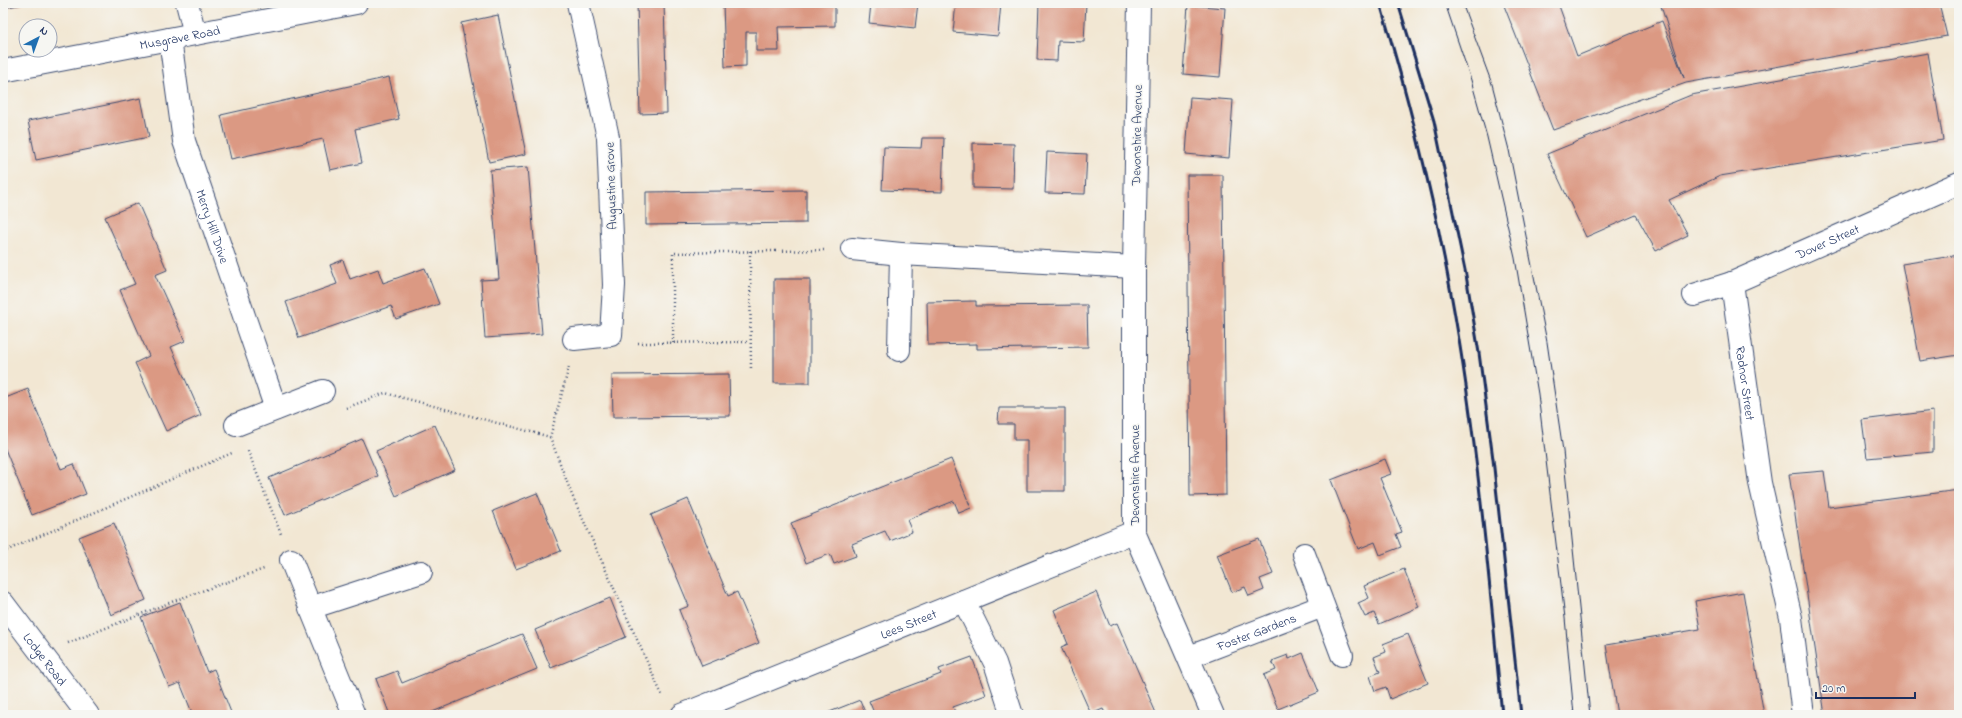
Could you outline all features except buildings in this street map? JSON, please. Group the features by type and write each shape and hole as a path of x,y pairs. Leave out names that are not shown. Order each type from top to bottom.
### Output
{"street":[{"path":"187,3 195,34"},
{"name":"Musgrave Road","path":"3,71 356,3"},
{"name":"Augustine Grove","path":"578,3 608,137 614,285 611,335"},
{"name":"Devonshire Avenue","path":"1139,3 1134,267 1134,532 1213,715"},
{"name":"Merry Hill Drive","path":"170,38 184,141 276,409"},
{"name":"Dover Street","path":"1694,295 1732,283 1959,183"},
{"path":"852,249 901,254 1134,267"},
{"path":"899,350 901,254"},
{"name":"Radnor Street","path":"1732,283 1760,483 1791,618 1803,715"},
{"path":"574,339 611,335"},
{"path":"236,425 323,391"},
{"name":"Lees Street","path":"682,715 1134,532"},
{"path":"1304,554 1342,655"},
{"path":"291,560 354,715"},
{"path":"310,608 421,572"},
{"path":"964,601 995,663 1012,715"},
{"name":"Lodge Road","path":"3,603 88,715"},
{"name":"Foster Gardens","path":"1189,657 1323,606"}],"path":[{"path":"673,343 673,253 852,249"},
{"path":"750,251 751,374"},
{"path":"611,335 638,343 750,342"},
{"path":"574,339 572,358 550,437 572,495 664,701"},
{"path":"341,410 385,393 550,437"},
{"path":"40,653 179,599 291,560 247,447"},
{"path":"3,552 240,450"}],"tram line":[{"path":"1445,3 1471,80 1487,137 1515,258 1538,394 1565,618 1574,715"},
{"path":"1462,3 1492,84 1509,150 1547,342 1563,451 1590,715"}],"railway":[{"path":"1380,3 1425,167 1456,323 1480,491 1502,715"},
{"path":"1398,3 1434,121 1466,275 1479,353 1493,459 1521,715"}]}
